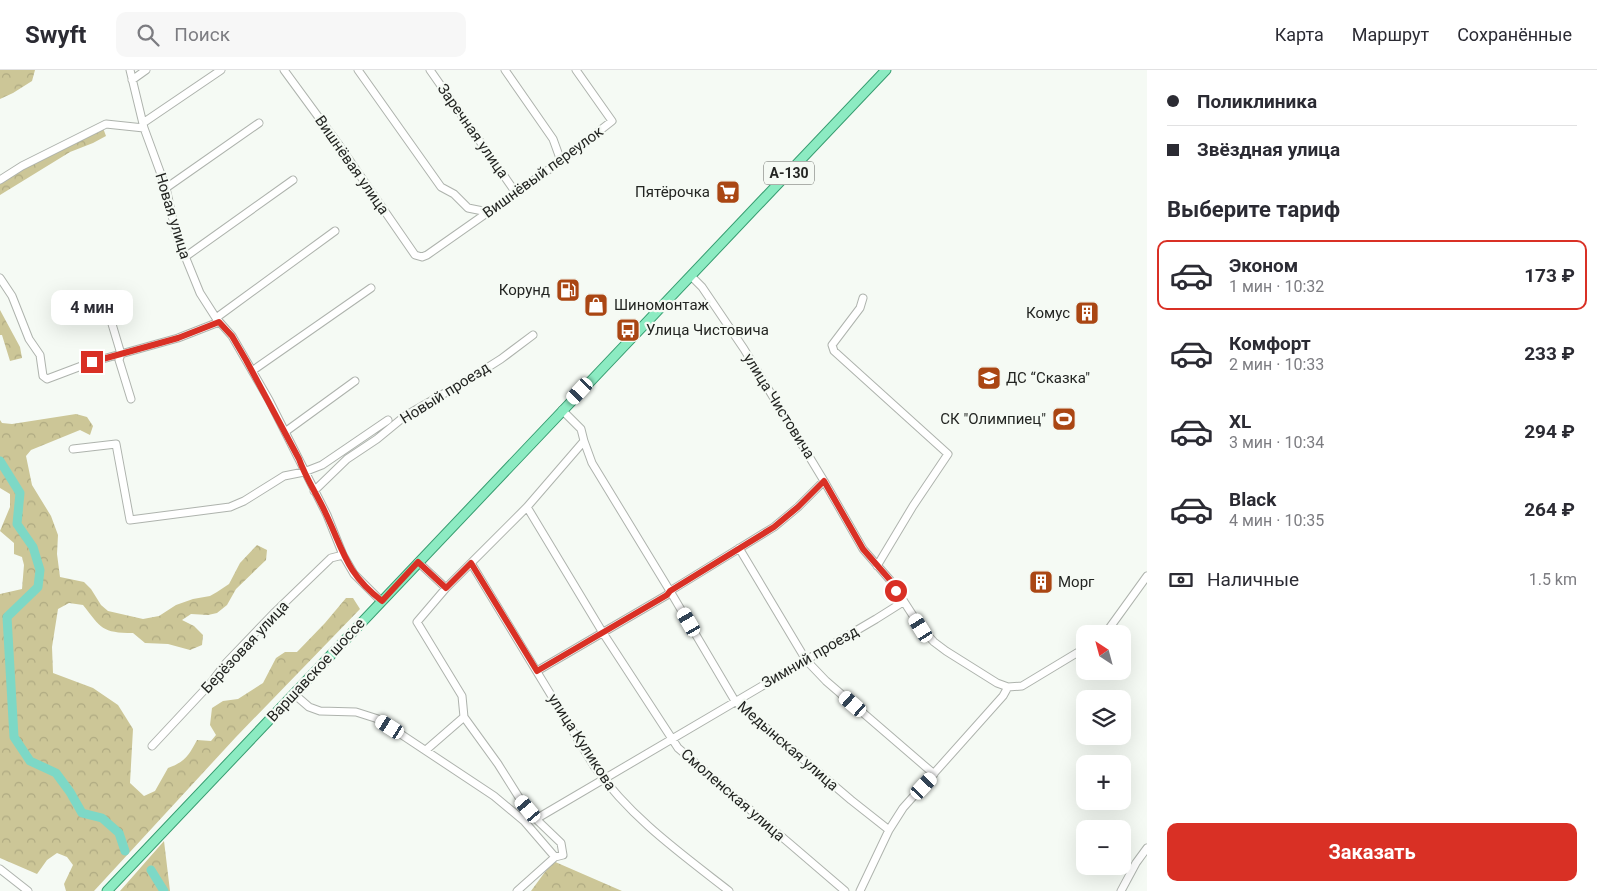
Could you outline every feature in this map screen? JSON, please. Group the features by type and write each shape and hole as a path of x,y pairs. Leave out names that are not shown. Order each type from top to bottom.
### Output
{"main road":[{"name":"А-130","path":"691,276 886,70"},
{"name":"Варшавское шоссе","path":"107,891 691,276"}],"street":[{"name":"Новая улица","path":"130,70 144,126 166,188 176,234 200,293 217,320 232,336 252,371 299,459 327,515 343,555 354,574 382,601"},
{"path":"132,80 146,70"},
{"path":"0,180 22,166 106,124 144,126 221,70"},
{"name":"Вишнёвая улица","path":"284,70 339,145 415,255 422,257"},
{"path":"358,70 441,187 454,194 468,208 488,212"},
{"name":"Заречная улица","path":"430,70 516,193"},
{"path":"505,70 553,139 560,161"},
{"name":"Вишнёвый переулок","path":"422,257 516,193 612,121 576,70"},
{"path":"166,188 259,123"},
{"path":"185,257 293,180"},
{"path":"0,278 12,296 29,339 40,355 43,376 47,379 92,362 178,338 217,320 335,231"},
{"name":"улица Чистовича","path":"691,276 702,287 727,322 863,549 890,580 921,628 934,642 997,683 1008,688"},
{"path":"252,371 371,288"},
{"path":"863,298 860,308 832,345 834,351 948,454 913,506 877,566"},
{"path":"112,324 121,354 118,360 131,399"},
{"name":"Новый проезд","path":"314,491 347,459 377,439 405,416 501,359 532,335"},
{"path":"285,432 355,381"},
{"name":"Медынская улица","path":"562,410 581,429 592,463 735,701 889,830"},
{"path":"73,450 116,444 130,520 234,506 281,478 322,465 388,420"},
{"path":"517,891 555,857 563,855 561,843 536,819 520,799 498,764 464,717 462,696 417,622 446,588 526,507 584,441"},
{"path":"537,671 667,595 670,591 774,527 798,507 824,481"},
{"name":"Смоленская улица","path":"526,507 603,632 678,748 844,891"},
{"path":"739,548 806,660 826,681 934,774"},
{"name":"Берёзовая улица","path":"152,746 210,684 226,663 274,613 331,558 343,555"},
{"path":"418,562 446,588"},
{"name":"улица Куликова","path":"471,563 594,766 614,793 641,821 728,891"},
{"path":"1112,625 1147,576"},
{"name":"Зимний проезд","path":"536,819 903,602"},
{"path":"860,891 889,830 903,808 1003,696 1008,688 1022,686 1076,653"},
{"path":"294,694 309,707 320,711 356,712 378,719 494,796 524,822 555,857"},
{"path":"426,750 464,717"},
{"path":"506,806 520,799"},
{"path":"1121,891 1136,863 1147,848"},
{"path":"0,869 28,891"}],"green space":[{"path":"0,70 35,70 32,81 0,99"},
{"path":"103,128 106,136 70,152 0,195 0,181"},
{"path":"0,310 20,347 22,358 10,361 2,335 0,335"},
{"path":"76,414 87,417 93,426 90,435 80,430 31,450 26,456 32,485 51,516 58,535 57,554 60,577 84,582 101,605 108,611 143,619 159,616 176,605 193,599 210,596 229,584 240,563 257,545 267,550 266,560 236,589 227,605 217,613 208,615 191,614 182,620 194,626 203,635 202,645 190,650 168,644 145,643 133,633 115,632 103,628 83,605 69,603 58,609 52,647 53,673 93,688 118,705 133,729 130,783 144,796 155,791 168,768 186,757 197,740 211,741 216,735 210,725 212,708 223,701 238,699 263,683 276,658 285,652 297,652 346,598 353,598 360,609 236,737 94,891 66,891 64,884 73,865 67,857 57,853 47,860 37,874 0,858 0,594 22,589 24,565 22,557 14,554 14,543 0,531 10,507 10,494 0,488 0,420 2,423 12,424"},
{"path":"164,841 170,891 120,891"},
{"path":"553,861 622,891 531,891"}],"waterway":[{"path":"0,461 20,493 17,524 33,547 40,570 38,587 7,617 14,737 30,761 56,773 82,813 102,818 119,833 125,851"},
{"path":"151,870 164,891"}],"place":[{"name":"Пятёрочка","path":"728,192"},
{"name":"Корунд","path":"568,290"},
{"name":"Шиномонтаж","path":"596,305"},
{"name":"Комус","path":"1087,313"},
{"name":"Улица Чистовича","path":"628,330"},
{"name":"ДС “Сказка\"","path":"989,378"},
{"name":"СК \"Олимпиец\"","path":"1064,419"},
{"name":"Морг","path":"1041,582"}],"route":[{"path":"92,362 178,338 219,322 232,336 269,400 327,515 343,555 354,574 364,585 382,601 418,562 446,588 471,563 537,671 667,595 670,591 774,527 798,507 824,481 863,549 890,580 896,591"}]}
